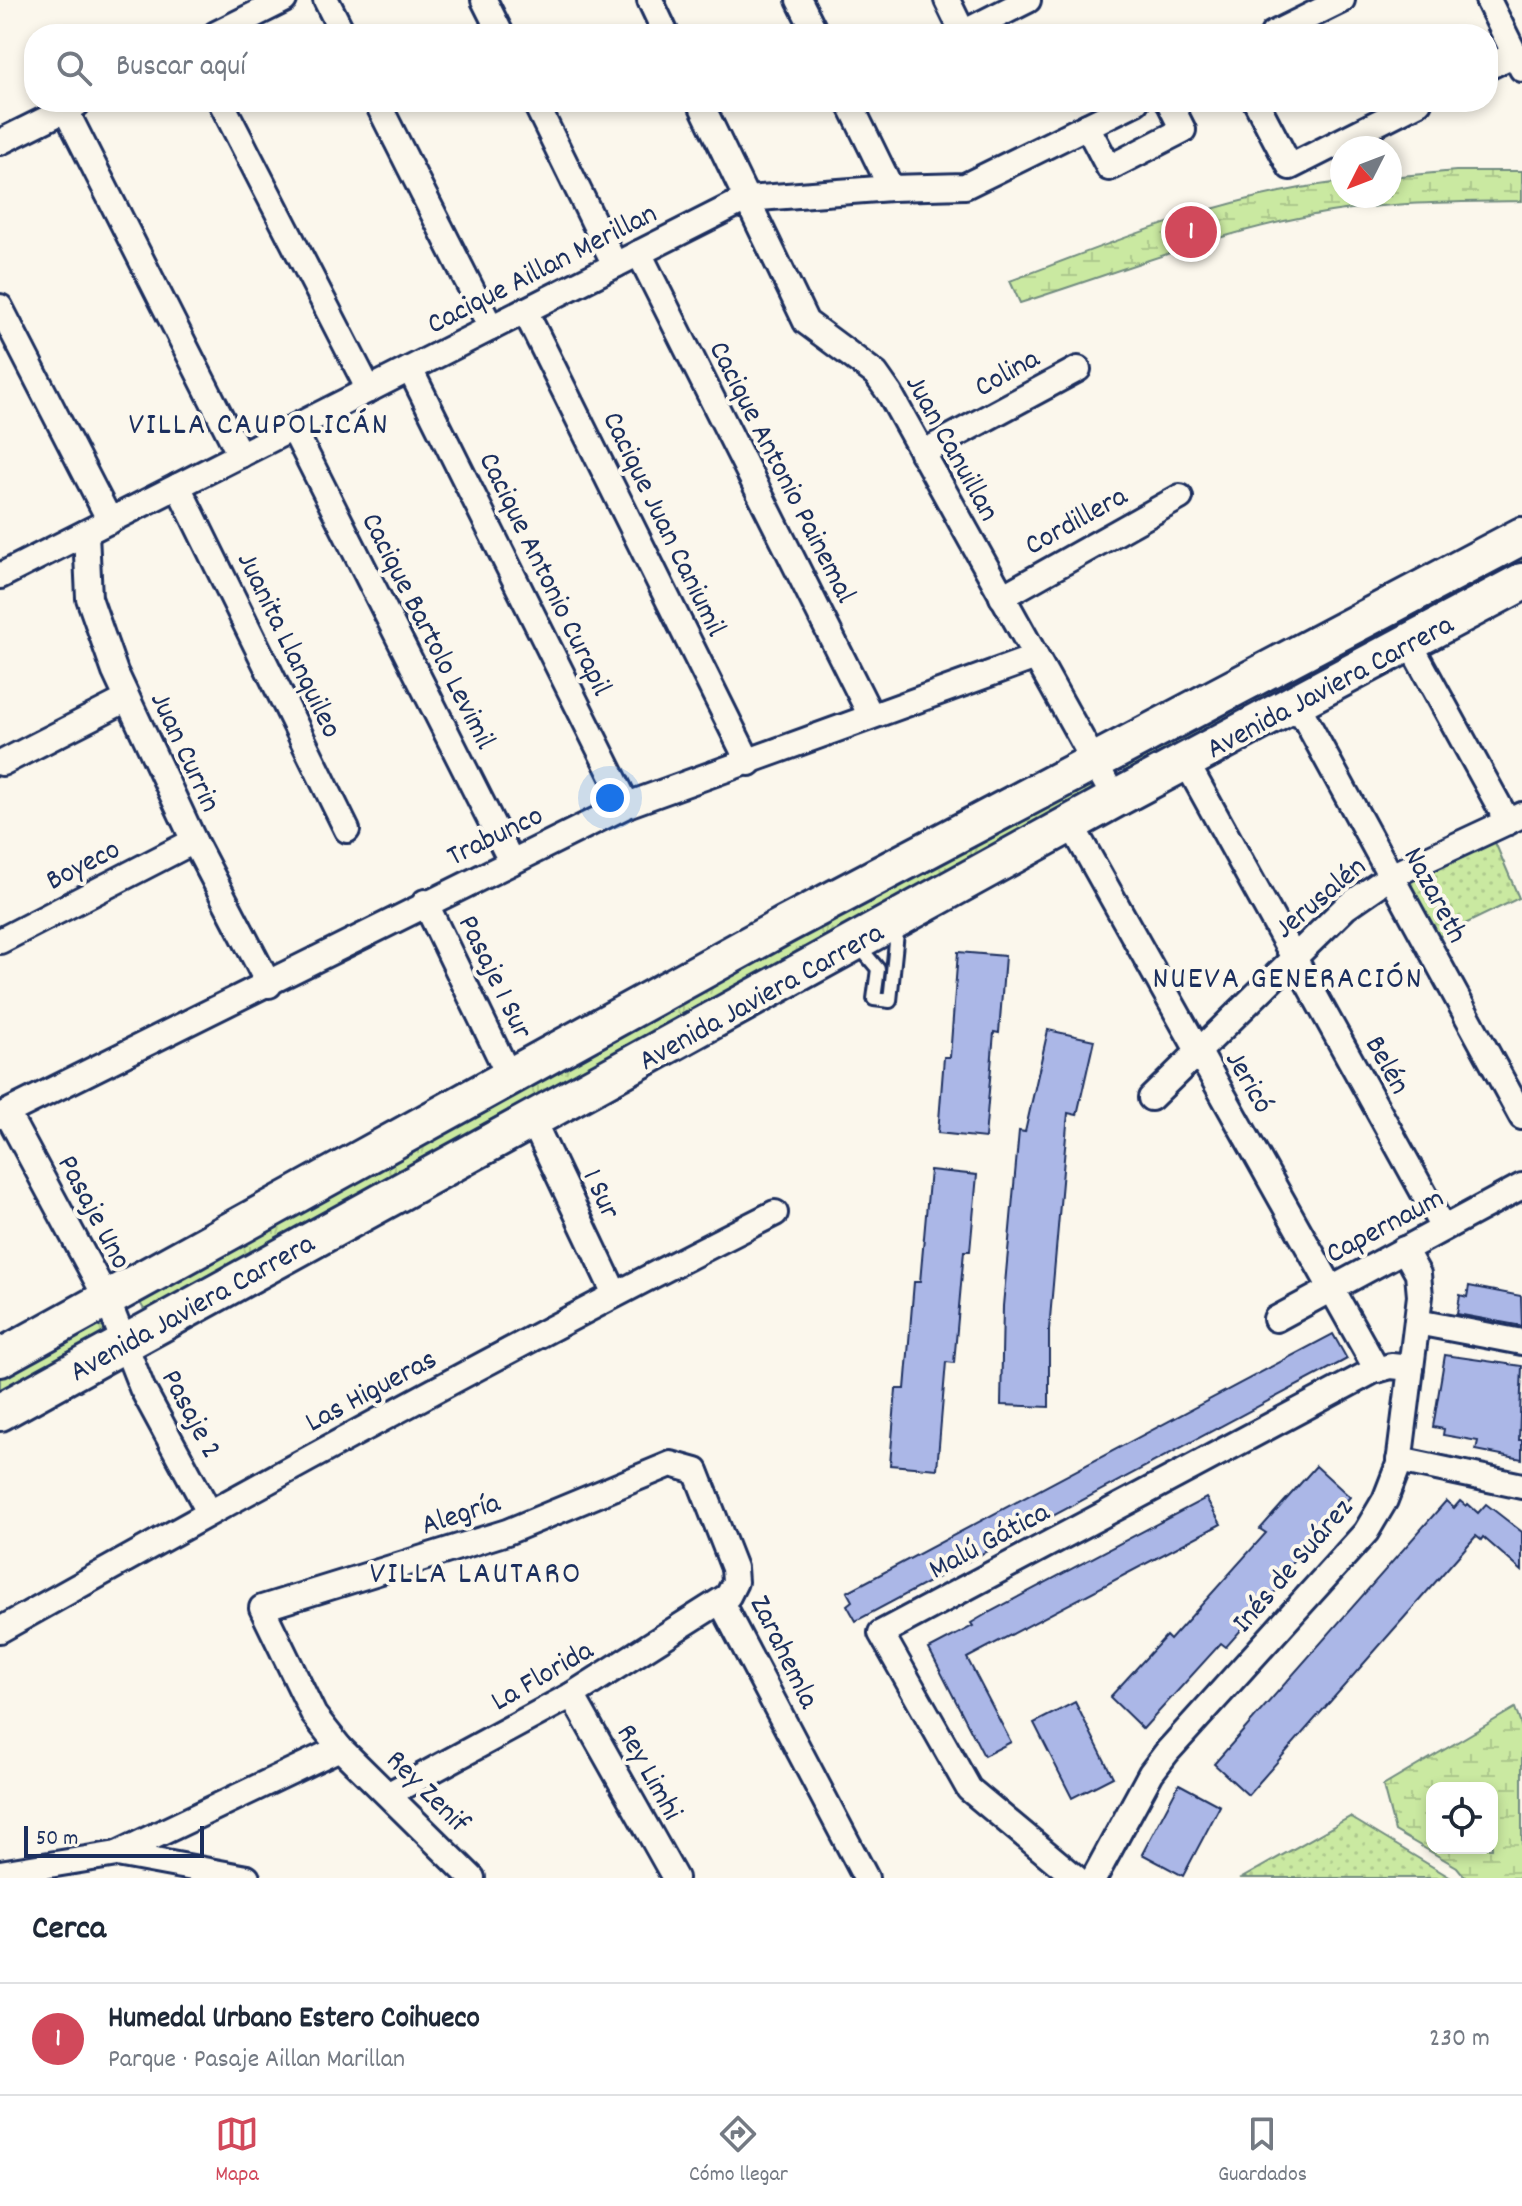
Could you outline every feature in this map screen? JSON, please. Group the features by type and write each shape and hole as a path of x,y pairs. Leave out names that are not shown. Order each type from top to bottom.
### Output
{"main road":[{"name":"Avenida Javiera Carrera","path":"0,1358 785,925 1522,536"},
{"name":"Avenida Javiera Carrera","path":"0,1412 1115,799 1522,582"}],"street":[{"path":"236,24 284,0"},
{"path":"326,0 338,24"},
{"path":"484,0 496,24"},
{"path":"650,0 661,24"},
{"path":"799,0 811,24"},
{"path":"947,0 958,24"},
{"path":"980,24 1028,0"},
{"path":"1293,24 1342,0"},
{"path":"1488,0 1518,61 1498,65"},
{"path":"0,142 60,112"},
{"path":"75,112 240,455"},
{"path":"226,112 369,390"},
{"path":"382,112 491,328"},
{"path":"540,112 615,265"},
{"name":"Juan Canuillan","path":"705,112 806,322 876,374 1115,799"},
{"path":"854,112 891,188"},
{"name":"Cacique Aillan Merillan","path":"0,576 746,199 965,186 1116,112"},
{"path":"1087,126 1109,168 1183,130 1174,112"},
{"path":"1261,112 1290,167 1399,112"},
{"name":"Cacique Antonio Painemal","path":"639,253 871,716"},
{"path":"0,307 110,521"},
{"name":"Cacique Juan Caniumil","path":"525,311 749,763"},
{"name":"Cacique Antonio Curapil","path":"410,369 627,805"},
{"name":"Colina","path":"922,453 1078,369"},
{"name":"Cacique Bartolo Levimil","path":"293,428 511,861"},
{"name":"Juanita Llanquileo","path":"178,486 347,830"},
{"name":"Cordillera","path":"1002,597 1180,497"},
{"name":"Juan Currin","path":"86,533 89,598 127,699 194,841 269,985"},
{"path":"1409,642 1515,819"},
{"name":"Trabunco","path":"3,1114 269,985 425,902 627,805 1036,657"},
{"path":"2,763 127,699"},
{"name":"Nazareth","path":"1296,702 1522,1117"},
{"name":"Belén","path":"1186,762 1443,1228"},
{"name":"Jerusalén","path":"1151,1098 1346,907 1391,876 1515,819"},
{"name":"Jericó","path":"1071,824 1377,1370"},
{"name":"Boyeco","path":"0,941 194,841"},
{"name":"Pasaje 1 Sur","path":"425,902 510,1078"},
{"name":"Pasaje Uno","path":"3,1114 107,1299 122,1344"},
{"name":"1 Sur","path":"532,1119 615,1294"},
{"name":"Capernaum","path":"1276,1319 1522,1186"},
{"name":"Las Higueras","path":"0,1630 209,1512 615,1294 775,1213"},
{"name":"Inés de Suárez","path":"1094,1878 1151,1773 1366,1532 1385,1500 1399,1460 1420,1285 1404,1249"},
{"path":"1417,1322 1522,1342"},
{"name":"Pasaje 2","path":"122,1344 142,1388 209,1512"},
{"name":"Malú Gática","path":"1076,1878 969,1789 881,1633 1377,1370 1411,1368"},
{"path":"1399,1460 1522,1486"},
{"name":"Zarahemla","path":"671,1464 689,1466 701,1477 734,1568 733,1589 721,1602 866,1878"},
{"name":"Alegría","path":"340,1748 314,1715 262,1608 507,1532 671,1464"},
{"name":"La Florida","path":"389,1794 572,1695 721,1602"},
{"name":"Rey Limhi","path":"572,1695 675,1878"},
{"path":"12,1873 117,1854 340,1748"},
{"name":"Rey Zenif","path":"340,1748 472,1878"},
{"path":"117,1854 247,1878"}],"lane":[{"path":"855,941 878,969 874,999 890,1001 898,920"}],"green space":[{"path":"1456,171 1522,171 1522,201 1402,204 1402,176"},
{"path":"1330,184 1330,208 1362,208 1271,224 1199,244 1020,303 1010,281 1173,221 1299,188"},
{"path":"1522,550 1522,571 1130,779 1121,766 1244,703"},
{"path":"1086,775 1096,796 149,1318 136,1296"},
{"path":"1494,840 1519,898 1434,939 1405,884 1408,878"},
{"path":"100,1320 110,1341 0,1402 0,1376"},
{"path":"1515,1708 1522,1728 1522,1878 1466,1878 1457,1867 1435,1854 1498,1854 1498,1782 1426,1782 1426,1849 1395,1831 1383,1786"},
{"path":"1350,1817 1451,1878 1242,1878"}],"building":[{"path":"958,952 1005,956 999,1033 994,1032 985,1138 938,1133 944,1057 950,1057"},
{"path":"1048,1030 1094,1040 1077,1115 1068,1113 1049,1330 1049,1407 1001,1405 1003,1306 1019,1131 1025,1132"},
{"path":"930,1170 977,1175 970,1251 964,1251 954,1363 946,1362 937,1469 890,1465 896,1389 905,1389 914,1282 920,1282"},
{"path":"1469,1286 1521,1296 1522,1326 1457,1314 1460,1295 1467,1297"},
{"path":"1333,1334 1347,1359 856,1621 847,1605 852,1601 847,1592"},
{"path":"1445,1355 1522,1366 1519,1440 1522,1440 1522,1459 1476,1450 1478,1441 1443,1435 1444,1429 1433,1427"},
{"path":"1316,1466 1350,1497 1276,1580 1281,1585 1226,1647 1221,1643 1143,1729 1110,1697 1166,1636 1170,1640 1266,1533 1260,1529"},
{"path":"1206,1498 1221,1524 967,1658 1011,1742 984,1756 929,1649 973,1626 971,1623 988,1613"},
{"path":"1446,1501 1454,1508 1460,1501 1466,1506 1468,1504 1478,1513 1486,1504 1522,1532 1522,1571 1483,1537 1481,1540 1476,1536 1248,1795 1214,1764"},
{"path":"1075,1702 1113,1777 1072,1798 1034,1723"},
{"path":"1179,1784 1220,1806 1183,1876 1142,1854"}],"place":[{"name":"Humedal Urbano Estero Coihueco","path":"1191,232"}],"district":[{"name":"VILLA CAUPOLICÁN","path":"259,422"},
{"name":"NUEVA GENERACIÓN","path":"1288,976"},
{"name":"VILLA LAUTARO","path":"476,1571"}]}
